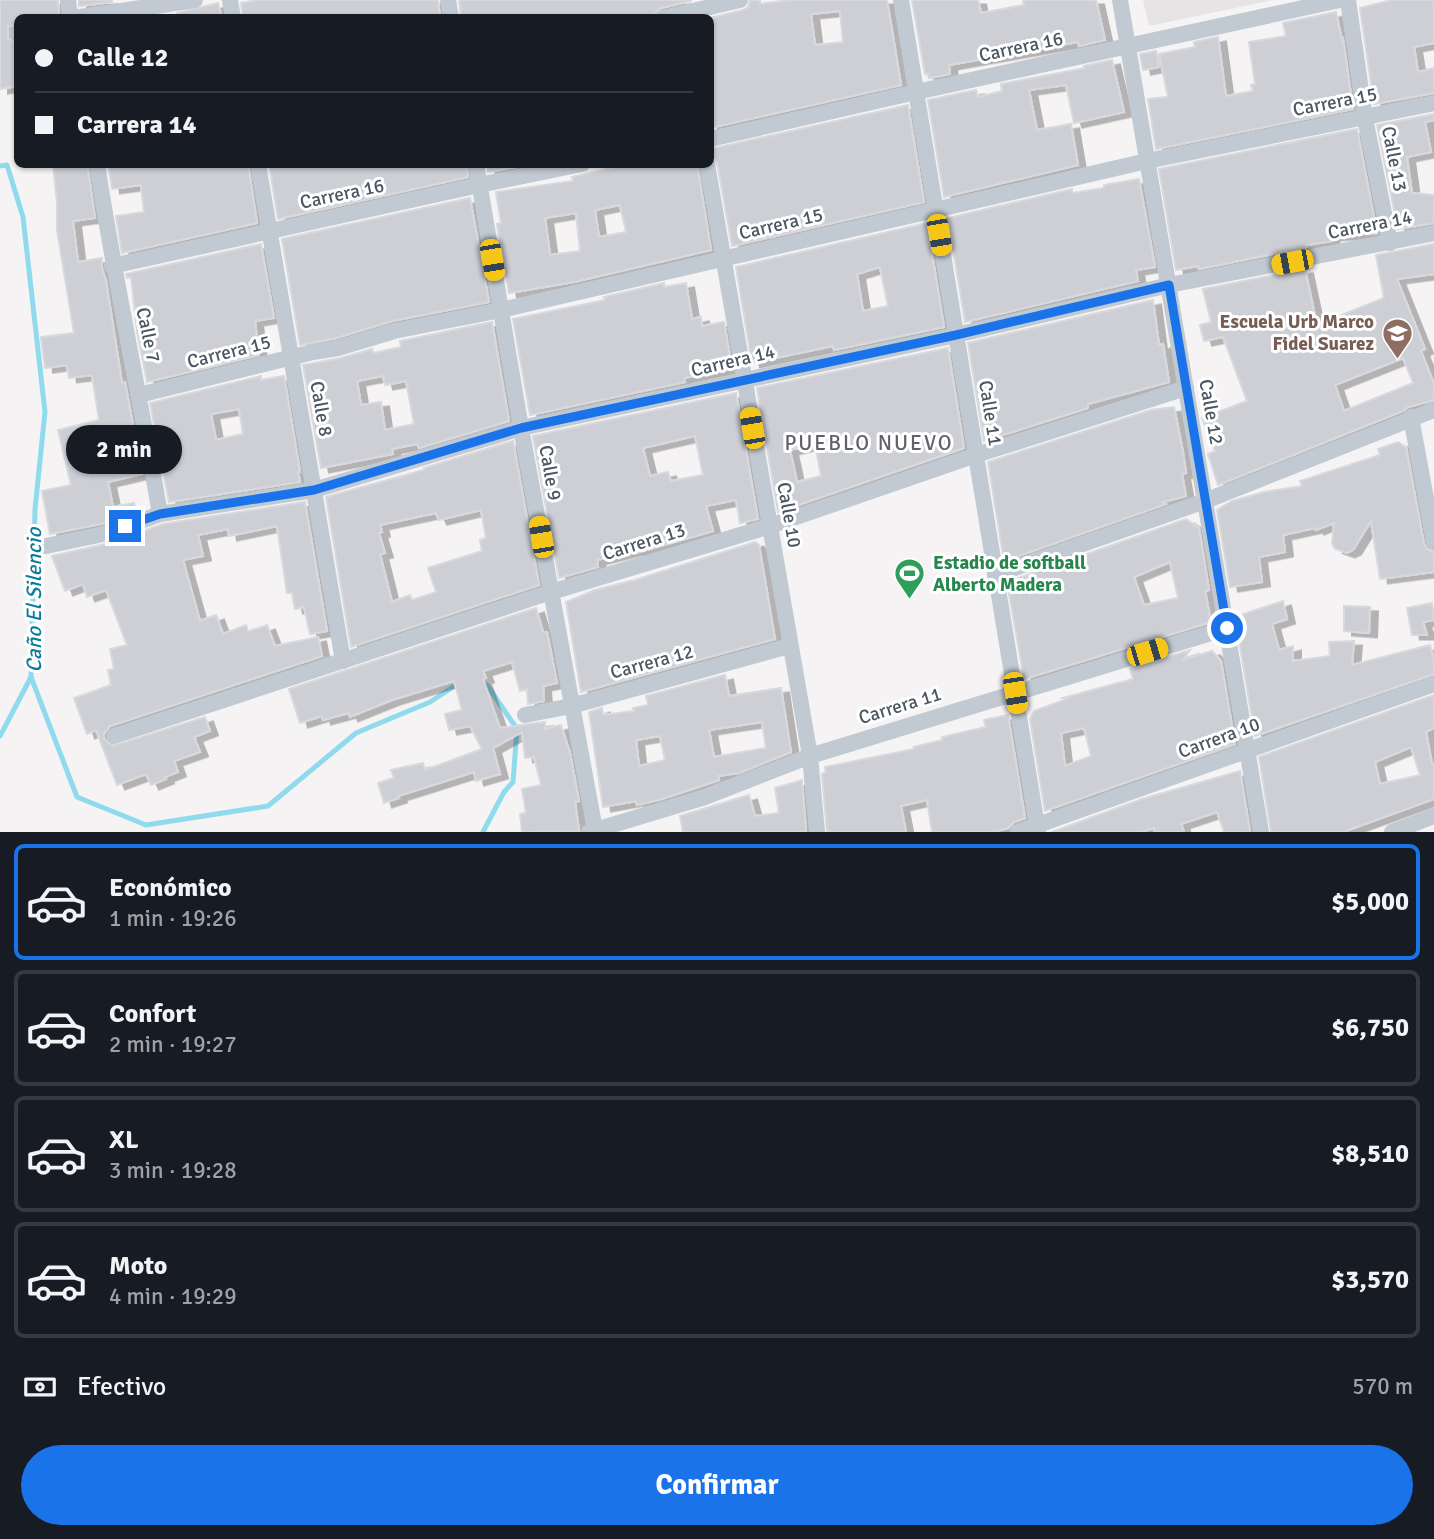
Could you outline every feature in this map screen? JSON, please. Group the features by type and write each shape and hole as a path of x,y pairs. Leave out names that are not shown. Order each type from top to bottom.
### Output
{"street":[{"path":"99,14 195,0"},
{"path":"680,10 740,0"},
{"name":"Calle 11","path":"901,0 1037,829"},
{"name":"Calle 12","path":"1120,0 1261,832"},
{"name":"Carrera 16","path":"714,138 1340,0"},
{"name":"Calle 13","path":"1348,0 1365,118 1390,243"},
{"name":"Carrera 15","path":"139,395 338,348 394,331 501,310 1147,161 1434,103"},
{"name":"Calle 7","path":"98,168 112,266 160,514"},
{"name":"Calle 8","path":"259,168 343,661"},
{"name":"Calle 9","path":"477,168 592,831"},
{"name":"Carrera 16","path":"112,266 562,168"},
{"name":"Calle 10","path":"708,168 810,756 817,832"},
{"name":"Carrera 14","path":"46,546 107,533 160,514 314,490 521,428 956,335 1169,285 1434,233"},
{"name":"Carrera 13","path":"114,736 551,592 770,526 975,455 1186,388"},
{"path":"995,575 1205,501 1434,410"},
{"path":"1411,417 1434,542"},
{"name":"Carrera 11","path":"592,831 705,797 810,756 1227,628"},
{"name":"Carrera 12","path":"525,715 571,706 789,646"},
{"name":"Carrera 10","path":"1018,832 1037,829 1434,684"},
{"path":"1391,832 1434,816"}],"shaded area":[{"path":"1143,0 1273,0 1149,26"}],"building":[{"path":"0,0 58,0 59,14 14,14 14,25 8,27 8,38 14,42 14,87 0,89"},
{"path":"79,0 112,0 112,2 79,6"},
{"path":"258,0 438,0 440,14 242,14 241,3"},
{"path":"459,0 691,0 661,8 654,14 461,14"},
{"path":"750,0 760,0 760,4 790,0 887,0 901,85 714,127 714,17 748,7","holes":["840,11 843,42 815,45 811,14"]},
{"path":"912,0 978,0 981,13 1024,5 1023,0 1096,0 1105,40 1079,46 1078,42 949,65 950,74 929,78 928,74 925,74"},
{"path":"1392,0 1434,0 1434,43 1414,47 1418,72 1434,68 1434,93 1374,104 1360,8"},
{"path":"218,3 221,14 177,14"},
{"path":"1336,12 1342,41 1343,39 1353,109 1156,149 1148,99 1168,97 1159,54 1195,47 1194,42 1218,37 1226,96 1253,91 1251,85 1255,84 1249,42 1286,36 1283,23"},
{"path":"1156,51 1159,67 1143,70 1140,54"},
{"path":"1112,60 1124,112 1074,123 1066,85 1029,90 1037,130 1071,124 1078,165 944,197 928,100 976,90 978,97 1002,91 1001,84 1085,68 1084,66"},
{"path":"908,105 924,202 732,246 714,148"},
{"path":"1434,114 1434,120 1425,122 1431,152 1407,157 1412,193 1434,195 1434,223 1398,229 1377,125"},
{"path":"1357,129 1377,233 1331,236 1332,241 1307,247 1199,269 1198,266 1176,270 1159,169"},
{"path":"53,168 88,168 95,218 73,221 78,262 102,258 122,383 125,382 142,474 108,482 113,507 134,503 136,512 105,523 50,534 42,491 71,485 58,430 99,420 92,375 69,378 67,365 45,368 41,337 74,333 57,230"},
{"path":"109,168 249,168 257,223 122,253 116,216 144,212 141,185 112,189"},
{"path":"270,168 467,168 468,177 278,219"},
{"path":"488,168 511,168 488,172"},
{"path":"611,168 698,168 711,250 574,282 509,293 497,224 501,223 496,192 573,181 572,177","holes":["620,205 626,232 599,237 595,210","576,213 580,251 550,255 545,218"]},
{"path":"1139,179 1155,267 1136,270 1138,281 965,322 948,218 1072,189 1072,193"},
{"path":"470,198 489,302 392,321 336,338 300,345 282,239"},
{"path":"927,223 944,327 834,350 833,346 752,363 736,267","holes":["880,267 888,306 863,311 857,274"]},
{"path":"261,244 274,318 255,321 259,355 147,382 137,331 131,277 127,278 126,274"},
{"path":"1434,244 1434,274 1397,279 1425,349 1421,351 1434,384 1434,400 1408,407 1218,485 1208,454 1215,451 1202,418 1247,401 1223,337 1204,341 1200,325 1211,322 1203,289 1305,269 1317,325 1384,298 1376,255","holes":["1403,358 1413,383 1344,411 1335,385"]},
{"path":"664,283 664,287 686,283 692,319 701,317 702,326 724,322 732,368 684,378 685,382 530,415 513,319 605,300 604,297"},
{"path":"1153,300 1159,345 1163,344 1169,382 1088,404 1088,408 984,441 968,343"},
{"path":"492,322 509,421 419,448 417,444 392,449 393,454 321,468 303,365 372,349 373,353 401,347 400,341","holes":["383,376 385,385 406,381 414,424 385,430 381,402 361,405 357,381"]},
{"path":"948,348 964,448 778,512 757,388","holes":["815,444 821,476 797,482 790,450"]},
{"path":"261,376 261,380 284,376 300,482 169,502 150,403","holes":["239,409 243,434 216,440 211,414"]},
{"path":"736,393 758,519 740,523 736,500 706,506 713,531 636,553 636,550 597,560 598,567 559,578 533,436","holes":["695,436 703,475 671,481 668,472 650,476 643,448"]},
{"path":"1174,407 1186,473 1182,474 1186,496 1004,561 988,462 1151,410"},
{"path":"513,441 539,585 351,647 326,497","holes":["481,510 486,538 480,540 482,551 428,568 436,592 412,600 410,595 392,602 380,554 385,553 379,533 382,532 380,525 436,513 439,520"]},
{"path":"1398,442 1406,447 1424,544 1434,552 1434,572 1380,579 1371,521 1353,550 1347,553 1335,549 1332,543 1334,523 1316,530 1315,528 1283,535 1285,552 1259,557 1262,582 1230,587 1217,510 1232,501 1302,486 1300,481 1380,455 1378,449"},
{"path":"305,502 327,631 310,634 304,607 295,609 292,593 287,593 277,526 229,536 228,529 198,535 203,556 183,560 200,621 216,615 223,634 246,625 248,632 267,625 275,646 318,637 322,656 110,726 104,733 104,739 113,746 205,717 210,731 194,737 200,752 174,761 178,772 165,777 166,779 151,785 146,774 117,785 96,730 87,734 74,698 111,685 108,670 114,669 110,649 127,645 106,590 87,597 83,584 65,591 52,556 110,543 163,524"},
{"path":"1186,519 1199,528 1211,622 1024,679 1007,582","holes":["1170,562 1178,598 1144,605 1134,577"]},
{"path":"755,542 759,545 775,639 581,692 566,602 595,590"},
{"path":"1283,601 1287,619 1272,624 1279,650 1293,646 1293,661 1330,656 1329,642 1354,641 1352,665 1430,645 1434,674 1255,736 1235,617"},
{"path":"1432,603 1434,620 1423,622 1427,635 1412,635 1407,608"},
{"path":"1344,606 1370,607 1369,633 1344,631"},
{"path":"536,608 543,632 547,632 557,683 543,686 544,701 528,704 527,689 520,691 512,662 483,671 486,678 483,679 500,728 545,722 545,729 561,725 570,753 579,801 575,802 579,831 522,832 520,814 526,813 522,789 541,785 534,757 525,758 522,732 493,748 500,774 476,781 474,772 384,803 378,783 394,778 391,770 423,763 425,770 482,749 470,726 449,730 445,714 462,710 454,681 392,700 350,717 349,713 323,720 322,716 300,723 289,689"},
{"path":"1190,650 1183,660 1212,651 1221,661 1235,744 1045,811 1030,719 1034,711 1067,699 1063,698 1133,679 1130,669","holes":["1084,728 1091,756 1065,766 1061,733"]},
{"path":"725,675 729,696 781,688 791,752 739,773 718,776 719,780 662,799 637,805 636,801 603,807 589,712 602,708 603,715 634,711 633,708 648,705 646,696","holes":["762,722 766,748 714,757 709,730","660,736 665,760 639,766 636,740"]},
{"path":"1434,695 1434,728 1426,732 1434,764 1434,799 1343,832 1271,832 1259,757","holes":["1411,747 1420,775 1380,784 1375,762"]},
{"path":"1008,715 1025,818 1014,822 1008,828 993,832 932,832 927,800 901,806 906,832 827,832 822,774 826,772 825,767 914,749 942,740 942,737 986,727 984,720"},
{"path":"1240,771 1250,832 1224,832 1217,812 1181,824 1184,832 1155,832 1154,828 1141,832 1052,832 1142,799"},
{"path":"802,780 806,832 683,832 680,816 749,795 755,816 779,813 775,788"}],"waterway":[{"name":"Caño El Silencio","path":"0,166 7,165 23,217 45,412 35,509 31,677 77,797 146,825 268,806 356,733 430,702 456,685 462,685"},
{"path":"0,736 31,677"},
{"name":"Caño El Silencio","path":"479,685 487,685 517,729 513,782 504,792 483,832"}],"place":[{"name":"Escuela Urb Marco Fidel Suarez","path":"1397,360"},
{"name":"Estadio de softball Alberto Madera","path":"910,601"}],"district":[{"name":"PUEBLO NUEVO","path":"869,443"}],"route":[{"path":"125,526 160,514 314,490 521,428 956,335 1169,285 1227,628"}]}
